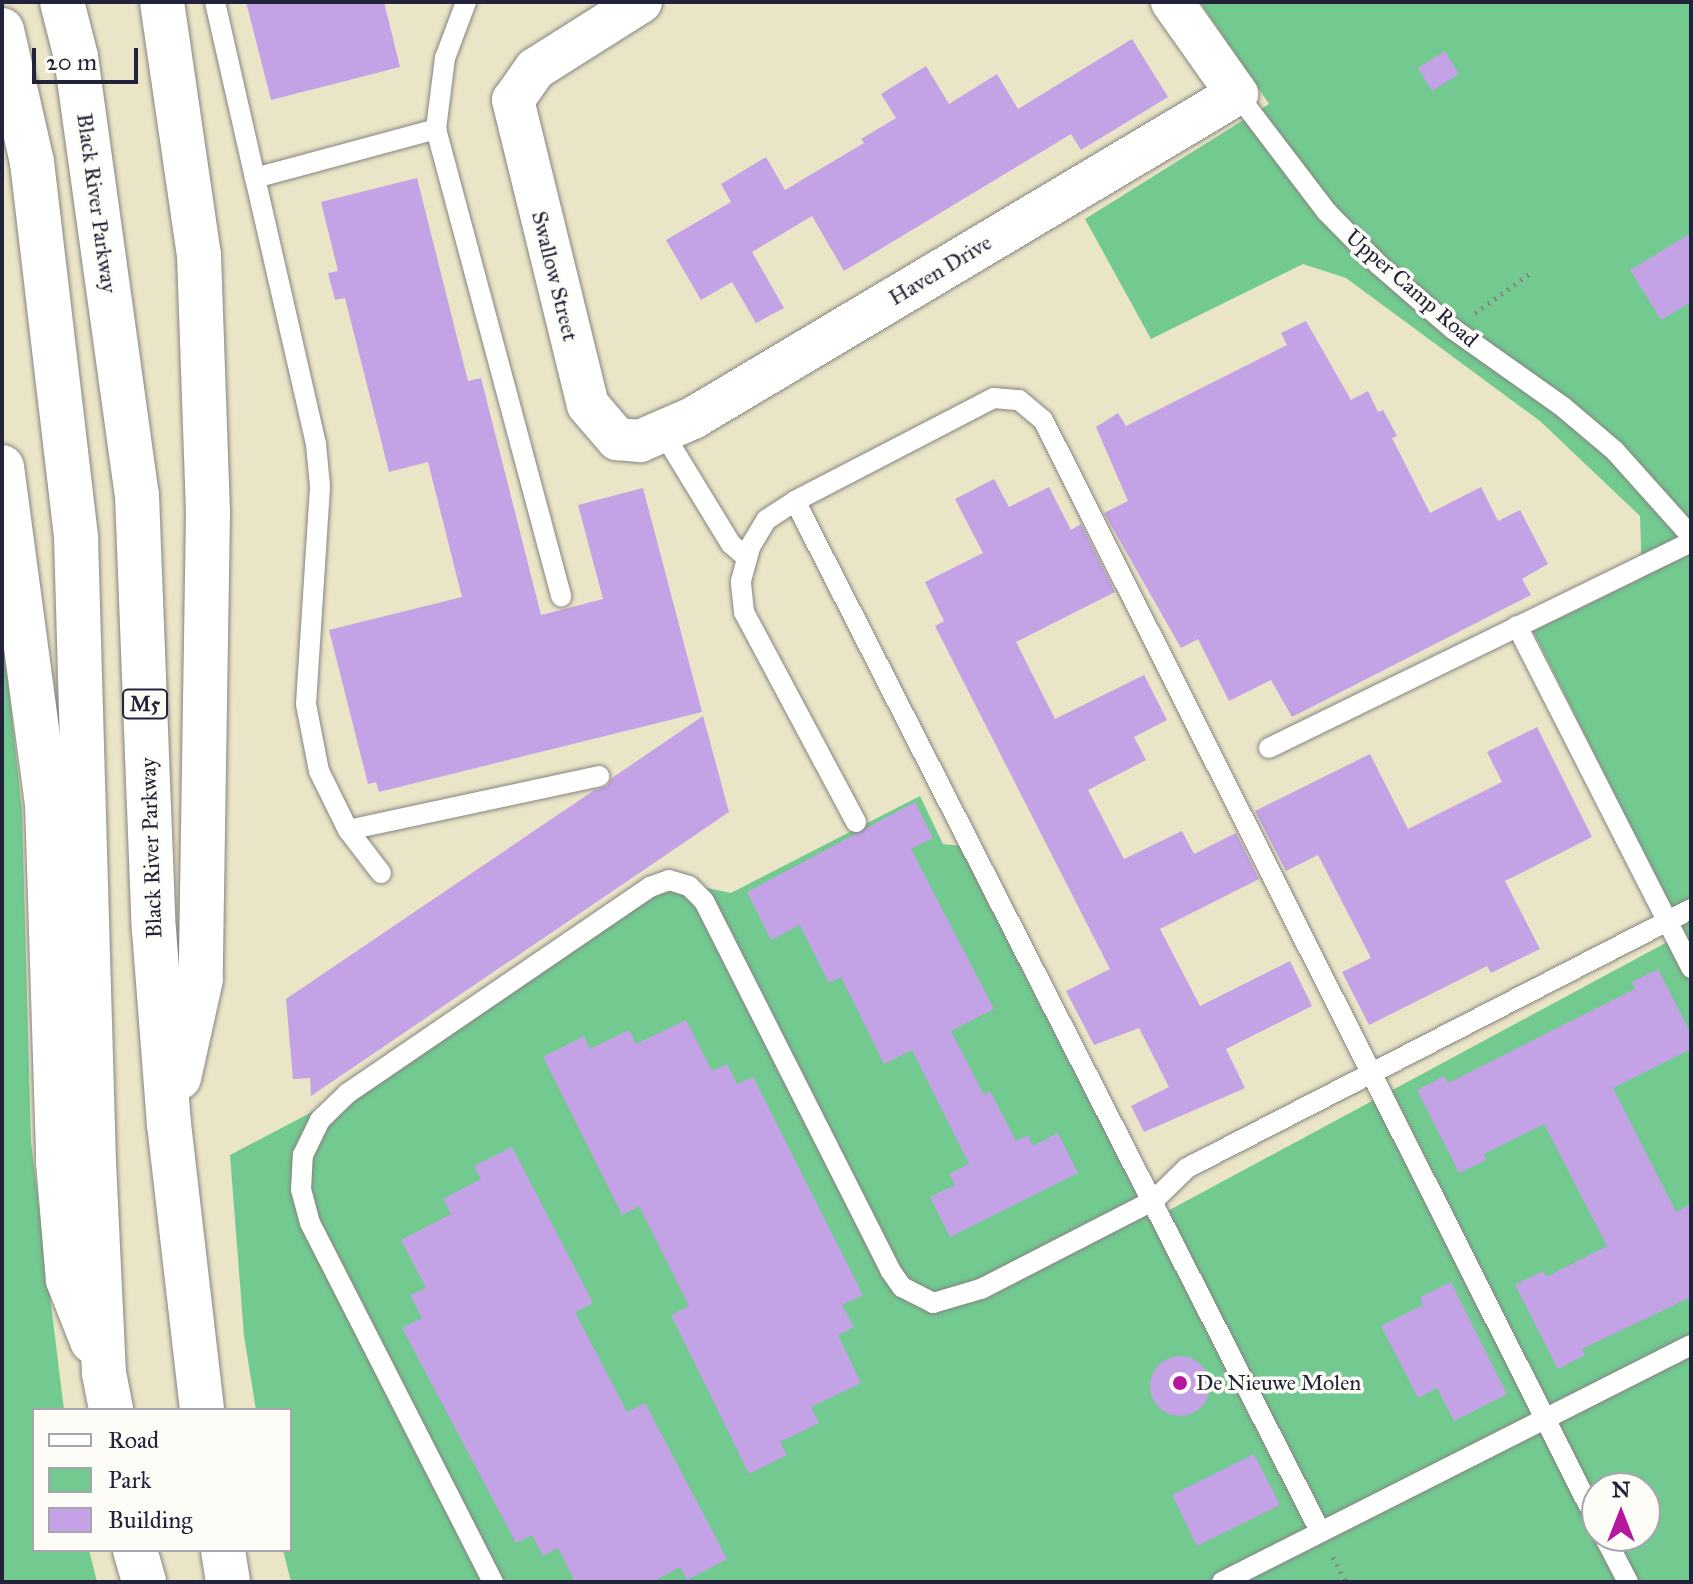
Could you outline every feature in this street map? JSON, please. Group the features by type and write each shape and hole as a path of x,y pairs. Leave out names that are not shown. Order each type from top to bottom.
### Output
{"highway":[{"name":"Black River Parkway","path":"62,2 76,57 137,495 154,930 169,1124 202,1408"},
{"path":"162,2 199,255 208,512 201,979 169,1124"},
{"path":"2,30 32,162 76,537 107,1392"},
{"path":"2,467 47,803 58,1162 68,1280 107,1392"},
{"path":"136,1552 144,1582"},
{"path":"223,1552 228,1582"}],"street":[{"name":"Swallow Street","path":"641,2 521,82 513,100 514,119 588,405 617,439 651,436"},
{"name":"Upper Camp Road","path":"1172,2 1237,94"},
{"name":"Haven Drive","path":"651,436 1237,94"}],"lane":[{"path":"215,2 316,444 320,486 306,704 319,771 348,830 381,873"},
{"path":"466,2 445,58 436,129 561,597"},
{"name":"Upper Camp Road","path":"1237,94 1326,211 1453,329 1563,407 1615,451 1691,539"},
{"path":"255,178 436,129"},
{"path":"856,822 744,612 741,581 747,558 766,520 795,501 994,398 1019,400 1030,406 1043,420 1581,1490"},
{"path":"651,436 731,544 747,558"},
{"path":"795,501 1154,1200 1320,1531"},
{"path":"1269,748 1691,539"},
{"path":"1517,626 1691,968"},
{"path":"348,830 599,776"},
{"path":"493,1582 310,1223 301,1190 303,1155 320,1120 348,1093 650,887 669,880 689,886 704,901 890,1270 916,1298 933,1303 981,1289 1154,1200 1187,1168 1691,909"},
{"path":"1230,1580 1320,1531 1691,1345"},
{"path":"1612,1552 1628,1582"}],"path":[{"path":"1453,329 1529,274"}],"green space":[{"path":"1200,2 1691,2 1691,1582 291,1582 284,1552 292,1552 292,1408 256,1408 244,1336 230,1155 348,1093 669,880 731,893 920,796 943,844 963,846 1151,1220 1684,933 1533,631 1642,578 1640,516 1540,421 1346,278 1303,264 1151,339 1085,219 1269,104"},
{"path":"2,630 22,809 31,1142 64,1408 32,1408 32,1552 90,1552 97,1582 2,1582"}],"building":[{"path":"246,2 384,2 400,67 271,100"},
{"path":"1132,39 1168,97 1081,150 1071,134 844,271 812,216 752,252 784,308 756,323 732,282 701,300 666,240 731,202 721,184 766,157 785,190 864,143 861,139 896,118 881,94 926,66 949,104 997,74 1018,109"},
{"path":"1445,51 1459,74 1432,91 1418,68"},
{"path":"417,178 468,381 481,378 541,615 603,599 578,505 643,488 702,712 379,792 376,782 368,784 329,630 462,597 428,462 389,472 345,298 335,300 328,273 338,271 321,202"},
{"path":"1691,233 1691,302 1661,320 1630,270"},
{"path":"1306,321 1351,400 1368,391 1378,412 1383,410 1397,436 1392,438 1430,513 1481,487 1498,521 1520,510 1548,564 1522,579 1531,595 1292,717 1271,680 1229,701 1198,639 1181,648 1104,513 1128,501 1096,427 1118,413 1126,426 1287,345 1281,333"},
{"path":"994,479 1009,507 1049,487 1071,530 1081,524 1115,592 1016,642 1055,719 1144,675 1167,720 1134,737 1146,760 1088,790 1124,859 1182,831 1194,854 1236,833 1259,879 1160,929 1200,1006 1290,961 1312,1006 1226,1049 1245,1088 1144,1132 1131,1106 1169,1087 1139,1028 1094,1045 1066,991 1110,969 935,626 944,621 925,582 983,553 955,499"},
{"path":"703,716 729,812 311,1096 310,1078 293,1079 286,999 593,791 607,786 612,778"},
{"path":"1537,727 1592,837 1505,881 1540,949 1491,973 1487,966 1369,1025 1342,972 1371,958 1318,855 1286,871 1255,811 1370,754 1408,829 1502,782 1487,752"},
{"path":"915,802 933,838 911,849 994,1009 951,1031 984,1095 990,1091 1016,1141 1028,1135 1033,1146 1058,1133 1078,1173 950,1237 930,1197 955,1185 949,1174 969,1164 912,1050 884,1064 841,977 829,983 800,925 771,940 747,892"},
{"path":"1658,969 1691,1034 1691,1049 1613,1088 1676,1212 1691,1204 1691,1297 1582,1349 1585,1355 1558,1369 1515,1285 1543,1271 1546,1277 1607,1246 1544,1124 1484,1154 1486,1160 1459,1173 1417,1090 1444,1076 1448,1083 1635,989 1632,982"},
{"path":"686,1020 712,1071 727,1064 737,1084 753,1077 863,1295 842,1305 854,1327 838,1335 861,1383 811,1407 819,1423 780,1442 787,1455 749,1474 671,1315 689,1306 639,1206 622,1215 543,1057 584,1036 590,1049 629,1030 636,1044"},
{"path":"512,1147 593,1303 575,1312 627,1412 645,1403 727,1559 687,1580 680,1567 652,1582 575,1582 558,1548 543,1556 532,1535 516,1543 402,1328 422,1318 410,1295 426,1288 401,1240 451,1214 443,1199 481,1179 474,1166"},
{"path":"1451,1282 1507,1394 1454,1421 1437,1388 1418,1398 1381,1326 1423,1305 1420,1297"},
{"name":"De Nieuwe Molen","path":"1180,1356 1191,1358 1201,1365 1208,1375 1208,1397 1201,1407 1191,1414 1180,1416 1169,1414 1159,1407 1152,1397 1150,1386 1152,1375 1159,1365 1169,1358"},
{"path":"1254,1454 1280,1505 1197,1546 1172,1495"}],"place":[{"name":"De Nieuwe Molen","path":"1180,1383"}]}
